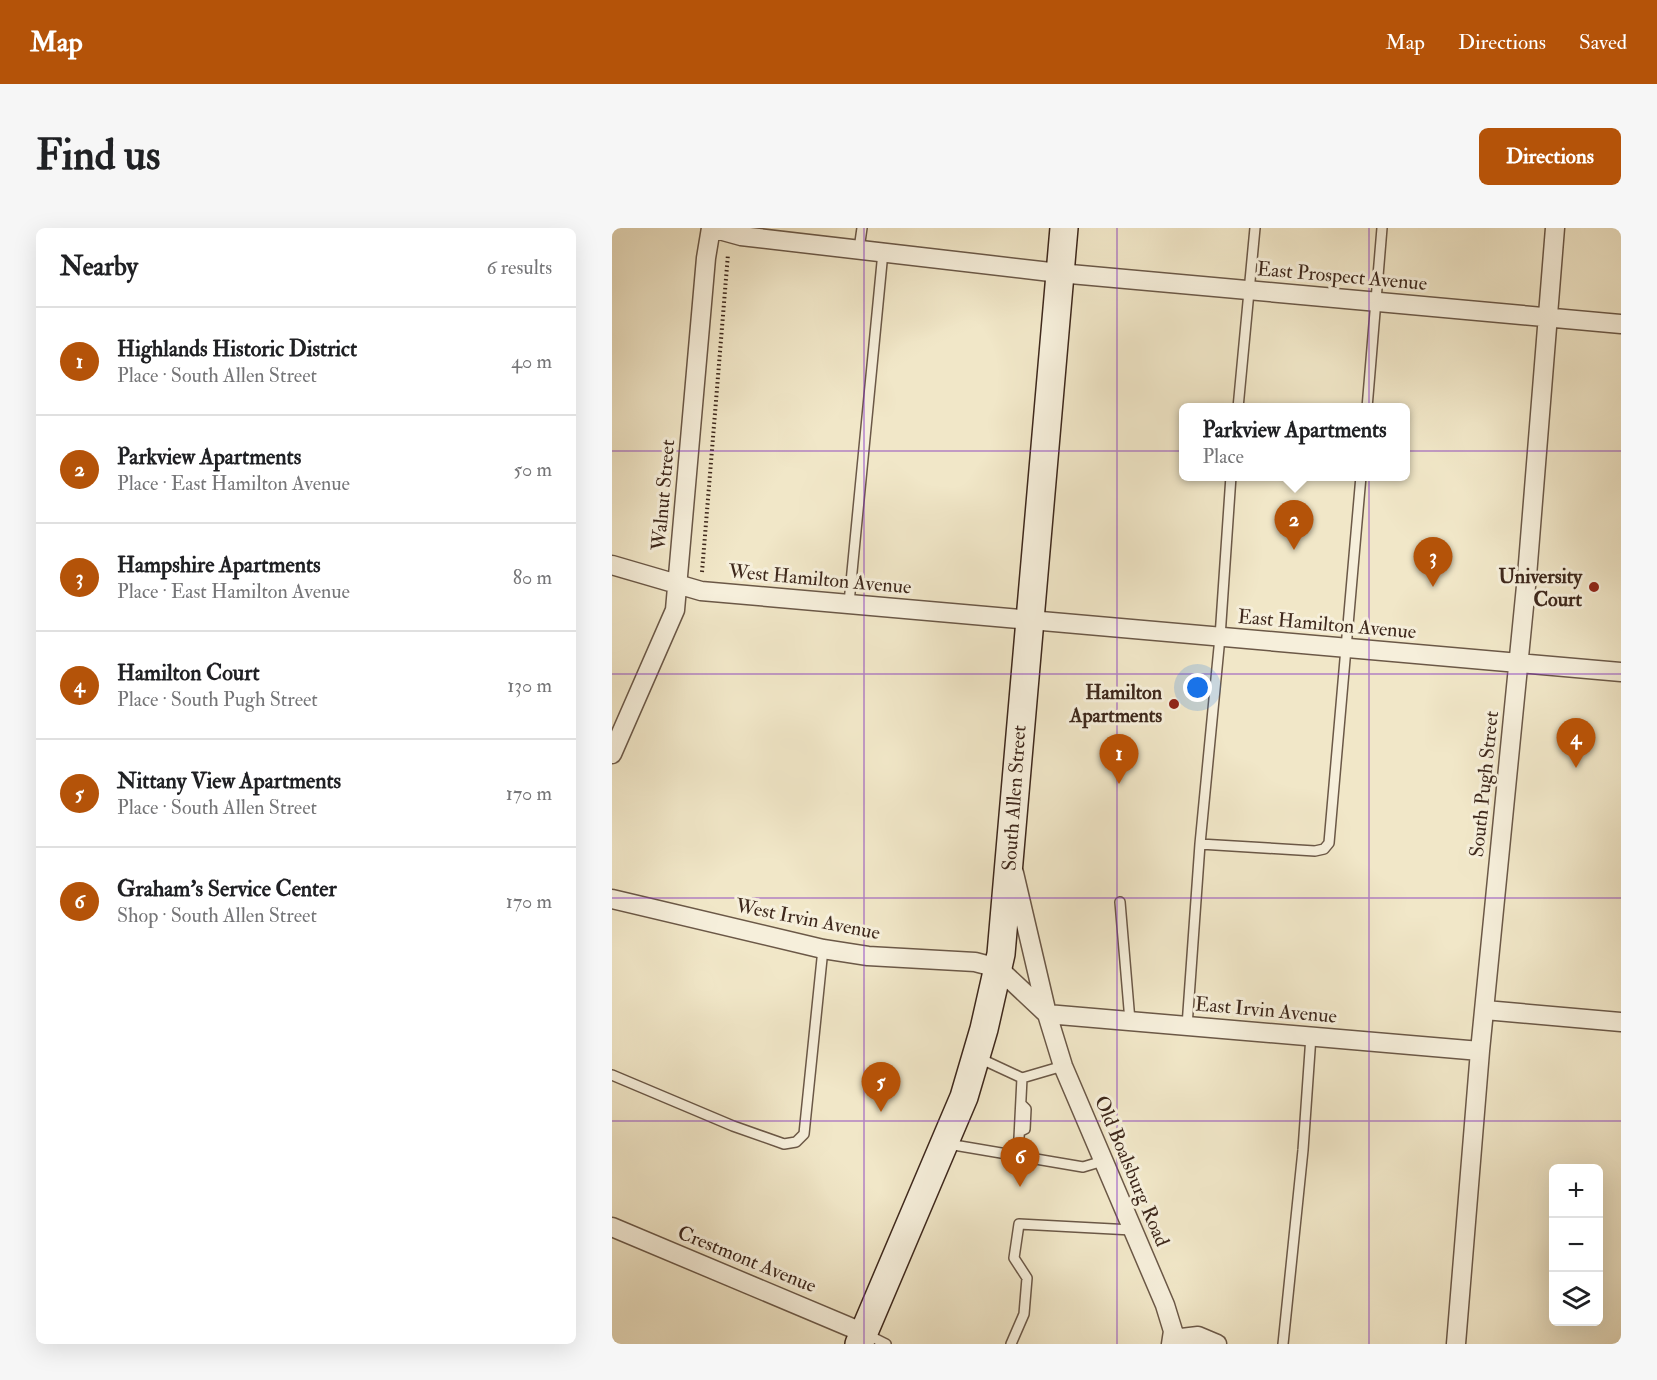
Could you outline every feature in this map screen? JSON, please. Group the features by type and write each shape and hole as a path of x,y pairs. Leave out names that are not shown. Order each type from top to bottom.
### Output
{"street":[{"name":"East Prospect Avenue","path":"712,228 741,236 1059,273 1621,324"},
{"name":"Walnut Street","path":"612,754 675,610 706,258 712,228"},
{"name":"South Allen Street","path":"870,1340 964,1097 1004,937 1029,620 1064,228"},
{"name":"South Pugh Street","path":"1456,1344 1480,1051 1519,663 1555,228"},
{"name":"West Hamilton Avenue","path":"612,565 701,591 1029,620"},
{"name":"East Hamilton Avenue","path":"1029,620 1621,672"},
{"name":"Old Boalsburg Road","path":"1009,857 1047,1014 1063,1066 1165,1305 1173,1342"},
{"name":"West Irvin Avenue","path":"612,899 823,949 868,956 975,962 998,968"},
{"name":"Old Boalsburg Road","path":"998,968 1047,1014"},
{"path":"1485,1010 1621,1022"},
{"name":"East Irvin Avenue","path":"1047,1014 1480,1051"},
{"name":"Crestmont Avenue","path":"612,1227 870,1340"},
{"path":"1173,1342 1198,1336 1217,1344"}],"lane":[{"path":"859,249 862,228"},
{"path":"1238,403 1254,228"},
{"path":"1367,403 1382,228"},
{"path":"849,603 883,252"},
{"path":"1187,1026 1231,481"},
{"path":"1200,844 1324,849 1332,834 1361,481"},
{"path":"1120,902 1130,1021"},
{"path":"612,1075 733,1126 784,1144 796,1142 804,1134 823,949"},
{"path":"1283,1344 1303,1150 1311,1036"},
{"path":"975,1056 1022,1078 1063,1066"},
{"path":"1018,1158 1022,1078"},
{"path":"945,1143 1018,1158 1083,1167 1103,1161"},
{"path":"1011,1344 1024,1314 1027,1278 1014,1258 1019,1224 1132,1230"}],"path":[{"path":"701,591 728,253"}],"place":[{"name":"Parkview Apartments","path":"1294,550"},
{"name":"Hampshire Apartments","path":"1433,587"},
{"name":"University Court","path":"1594,587"},
{"name":"Hamilton Apartments","path":"1174,704"},
{"name":"Hamilton Court","path":"1576,768"},
{"name":"Highlands Historic District","path":"1119,784"},
{"name":"Nittany View Apartments","path":"881,1112"},
{"name":"Graham's Service Center","path":"1020,1187"}]}
